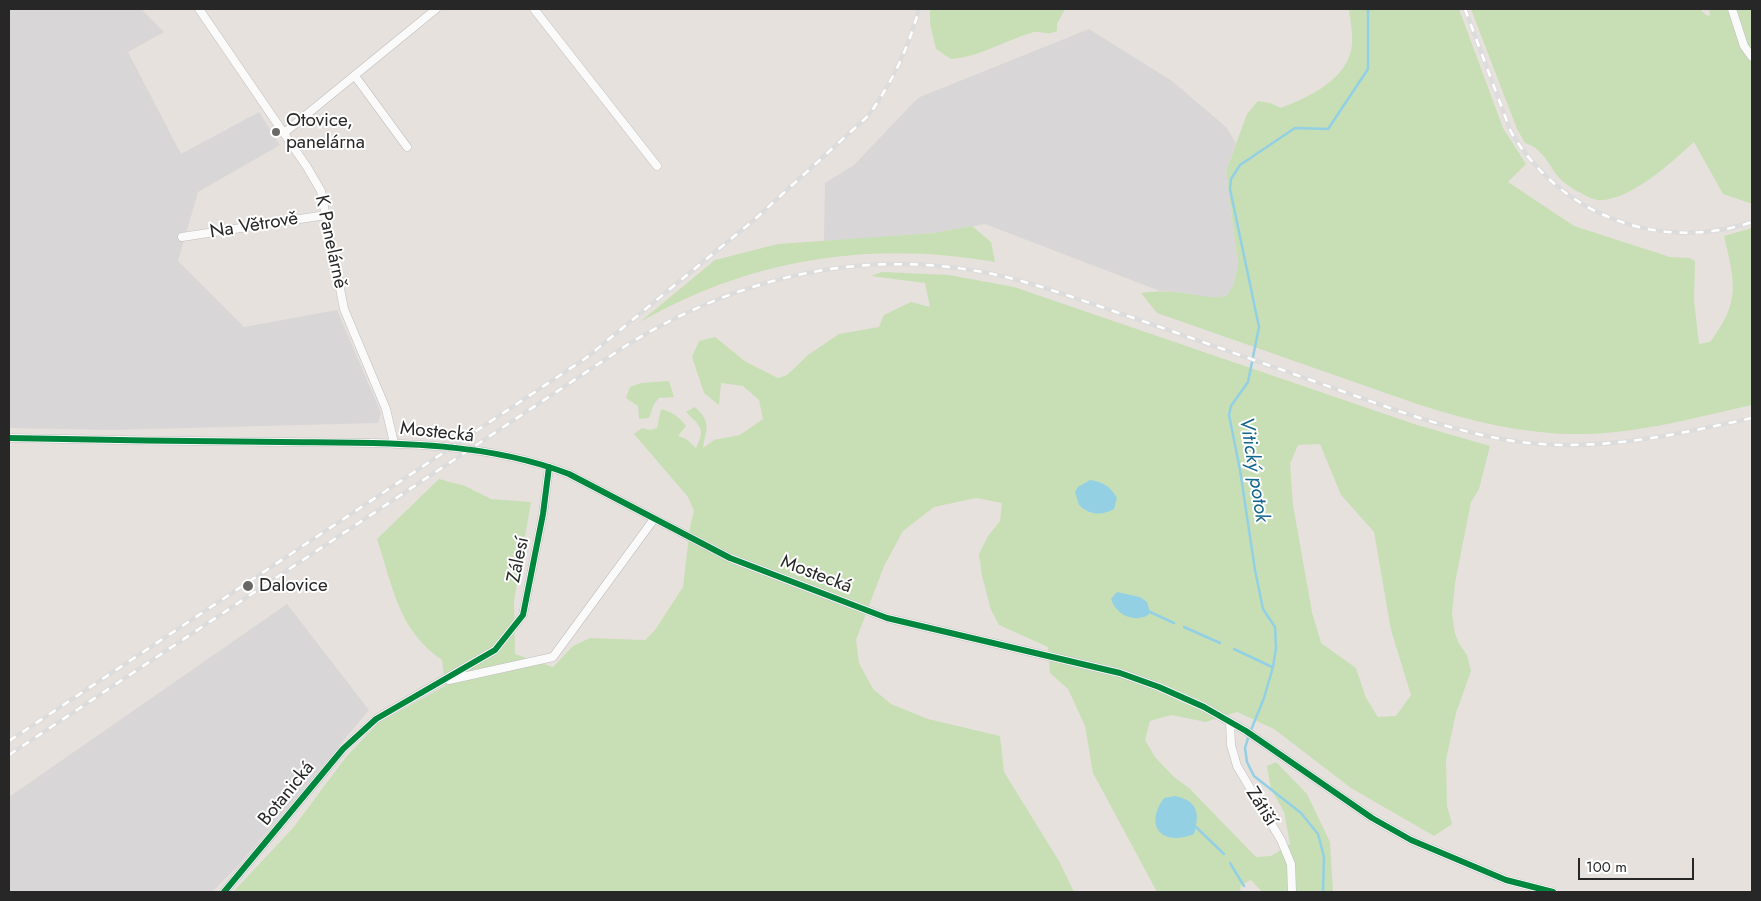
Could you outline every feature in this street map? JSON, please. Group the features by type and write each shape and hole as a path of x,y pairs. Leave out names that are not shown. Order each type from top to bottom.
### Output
{"street":[{"name":"K Panelárně","path":"199,9 284,133 321,191 344,309 386,409 394,443"},
{"path":"284,133 436,9"},
{"path":"534,9 657,166"},
{"path":"1732,9 1744,46 1752,57"},
{"path":"355,76 407,147"},
{"name":"Na Větrově","path":"182,237 326,215"},
{"name":"Mostecká","path":"9,438 394,443 460,448 549,467 569,474 730,558 887,618 1120,673 1177,695 1230,722 1372,818 1411,840 1506,880 1553,892"},
{"name":"Zálesí","path":"495,650 523,615 543,514 549,467"},
{"path":"440,682 553,657 654,519"},
{"name":"Botanická","path":"224,892 343,749 376,719 495,650"},
{"name":"Zátiší","path":"1230,722 1236,766 1281,840 1291,864 1292,892"}],"shaded area":[{"path":"9,9 141,9 164,32 128,52 181,154 259,112 280,145 198,192 178,261 244,327 337,310 381,413 378,423 110,430 9,428"},
{"path":"1089,29 1172,81 1226,127 1236,143 1226,171 1238,265 1233,286 1226,296 1212,299 1187,293 1160,291 985,224 933,233 824,242 825,183 854,165 920,97"},
{"path":"287,604 369,710 238,866 212,892 9,892 9,797"}],"green space":[{"path":"930,9 1065,9 1057,24 1057,31 1049,33 1035,32 972,55 951,59 936,49 930,24"},
{"path":"1349,9 1459,9 1503,128 1526,164 1508,182 1574,226 1670,257 1690,258 1695,261 1694,300 1699,344 1710,342 1727,315 1731,303 1733,279 1724,236 1752,228 1752,405 1669,424 1627,431 1563,434 1521,430 1460,417 1420,405 1157,313 1141,293 1168,292 1220,297 1226,296 1233,286 1238,265 1226,171 1247,114 1258,101 1270,103 1281,108 1292,104 1315,92 1336,77 1344,67 1352,44"},
{"path":"1471,9 1700,9 1710,16 1709,9 1752,9 1752,204 1723,194 1694,142 1649,179 1623,195 1610,199 1592,199 1569,186 1558,177 1539,151 1525,143 1517,129"},
{"path":"972,226 991,242 995,262 902,253 812,260 724,283 682,300 640,322 715,260 778,244 933,233"},
{"path":"882,272 949,275 1014,287 1414,424 1490,446 1479,489 1471,502 1455,583 1452,614 1455,633 1458,642 1467,655 1471,671 1456,713 1446,760 1447,806 1452,824 1434,836 1351,788 1274,729 1237,712 1206,722 1171,715 1150,721 1145,740 1155,757 1174,777 1189,788 1256,857 1271,856 1290,844 1284,812 1271,789 1267,766 1276,762 1307,794 1330,842 1333,892 1262,892 1251,880 1241,885 1240,892 1157,892 1093,773 1085,726 1068,689 1050,673 1048,647 999,625 991,610 982,576 979,554 988,536 1000,521 1002,503 976,498 934,507 903,531 884,566 856,640 859,663 873,689 891,704 928,719 1000,736 1004,772 1059,861 1074,892 233,892 293,828 346,757 378,723 445,686 442,660 427,648 406,621 393,590 377,539 439,479 465,486 491,499 531,502 514,601 515,654 553,667 573,646 590,638 645,640 655,630 683,587 690,527 694,511 688,497 634,434 642,428 650,430 657,428 661,409 678,417 686,426 678,436 686,439 696,448 701,436 700,428 686,412 695,407 706,422 703,448 714,440 740,435 763,419 759,400 743,386 721,383 719,405 704,393 692,357 699,341 715,337 746,362 778,378 787,375 808,355 839,334 879,327 884,315 911,302 930,307 925,283 871,276","holes":["1320,444 1341,495 1374,532 1391,630 1411,695 1396,716 1378,717 1366,698 1356,668 1321,643 1312,612 1293,505 1290,464 1298,445"]},
{"path":"669,381 674,397 659,398 654,404 649,418 639,419 638,406 626,398 630,387 641,383"}],"water":[{"path":"1090,480 1102,483 1112,490 1117,498 1114,509 1105,513 1091,513 1079,505 1075,492 1078,487"},
{"path":"1117,592 1140,597 1147,602 1150,612 1148,615 1131,618 1121,613 1113,605 1111,599"},
{"path":"1175,796 1189,801 1195,809 1197,820 1194,834 1173,838 1165,836 1156,826 1155,818 1164,798"}],"waterway":[{"name":"Vitický potok","path":"1323,892 1324,857 1318,834 1301,813 1254,776 1247,762 1245,748 1264,698 1273,667 1276,648 1275,627 1263,609 1255,570 1240,470 1229,415 1231,406 1248,382 1259,327 1230,189 1231,179 1240,165 1295,128 1328,129 1368,69 1368,9"},
{"path":"1150,612 1174,623"},
{"path":"1184,627 1220,643"},
{"path":"1234,649 1272,667"},
{"path":"1196,827 1224,854"},
{"path":"1230,863 1244,886"}],"railway":[{"path":"9,741 586,358 754,220 868,116 885,91 898,65 910,38 919,9"},
{"path":"1465,9 1511,132 1532,161 1556,185 1585,205 1615,220 1648,229 1682,233 1717,230 1752,222"},
{"path":"9,755 627,345 669,321 713,301 757,286 803,274 849,267 897,264 945,267 993,274 1078,299 1383,406 1473,433 1520,442 1549,445 1608,443 1666,436 1752,418"}],"cycle path":[{"path":"9,438 390,443 463,449 499,454 534,463 569,474 730,558 887,618 1120,673 1159,687 1204,707 1246,731 1372,818 1411,840 1506,880 1553,892"},
{"path":"224,892 343,749 376,719 495,650 523,615 543,514 549,467"}],"place":[{"name":"Otovice, panelárna","path":"276,132"},
{"name":"Dalovice","path":"248,586"}]}
